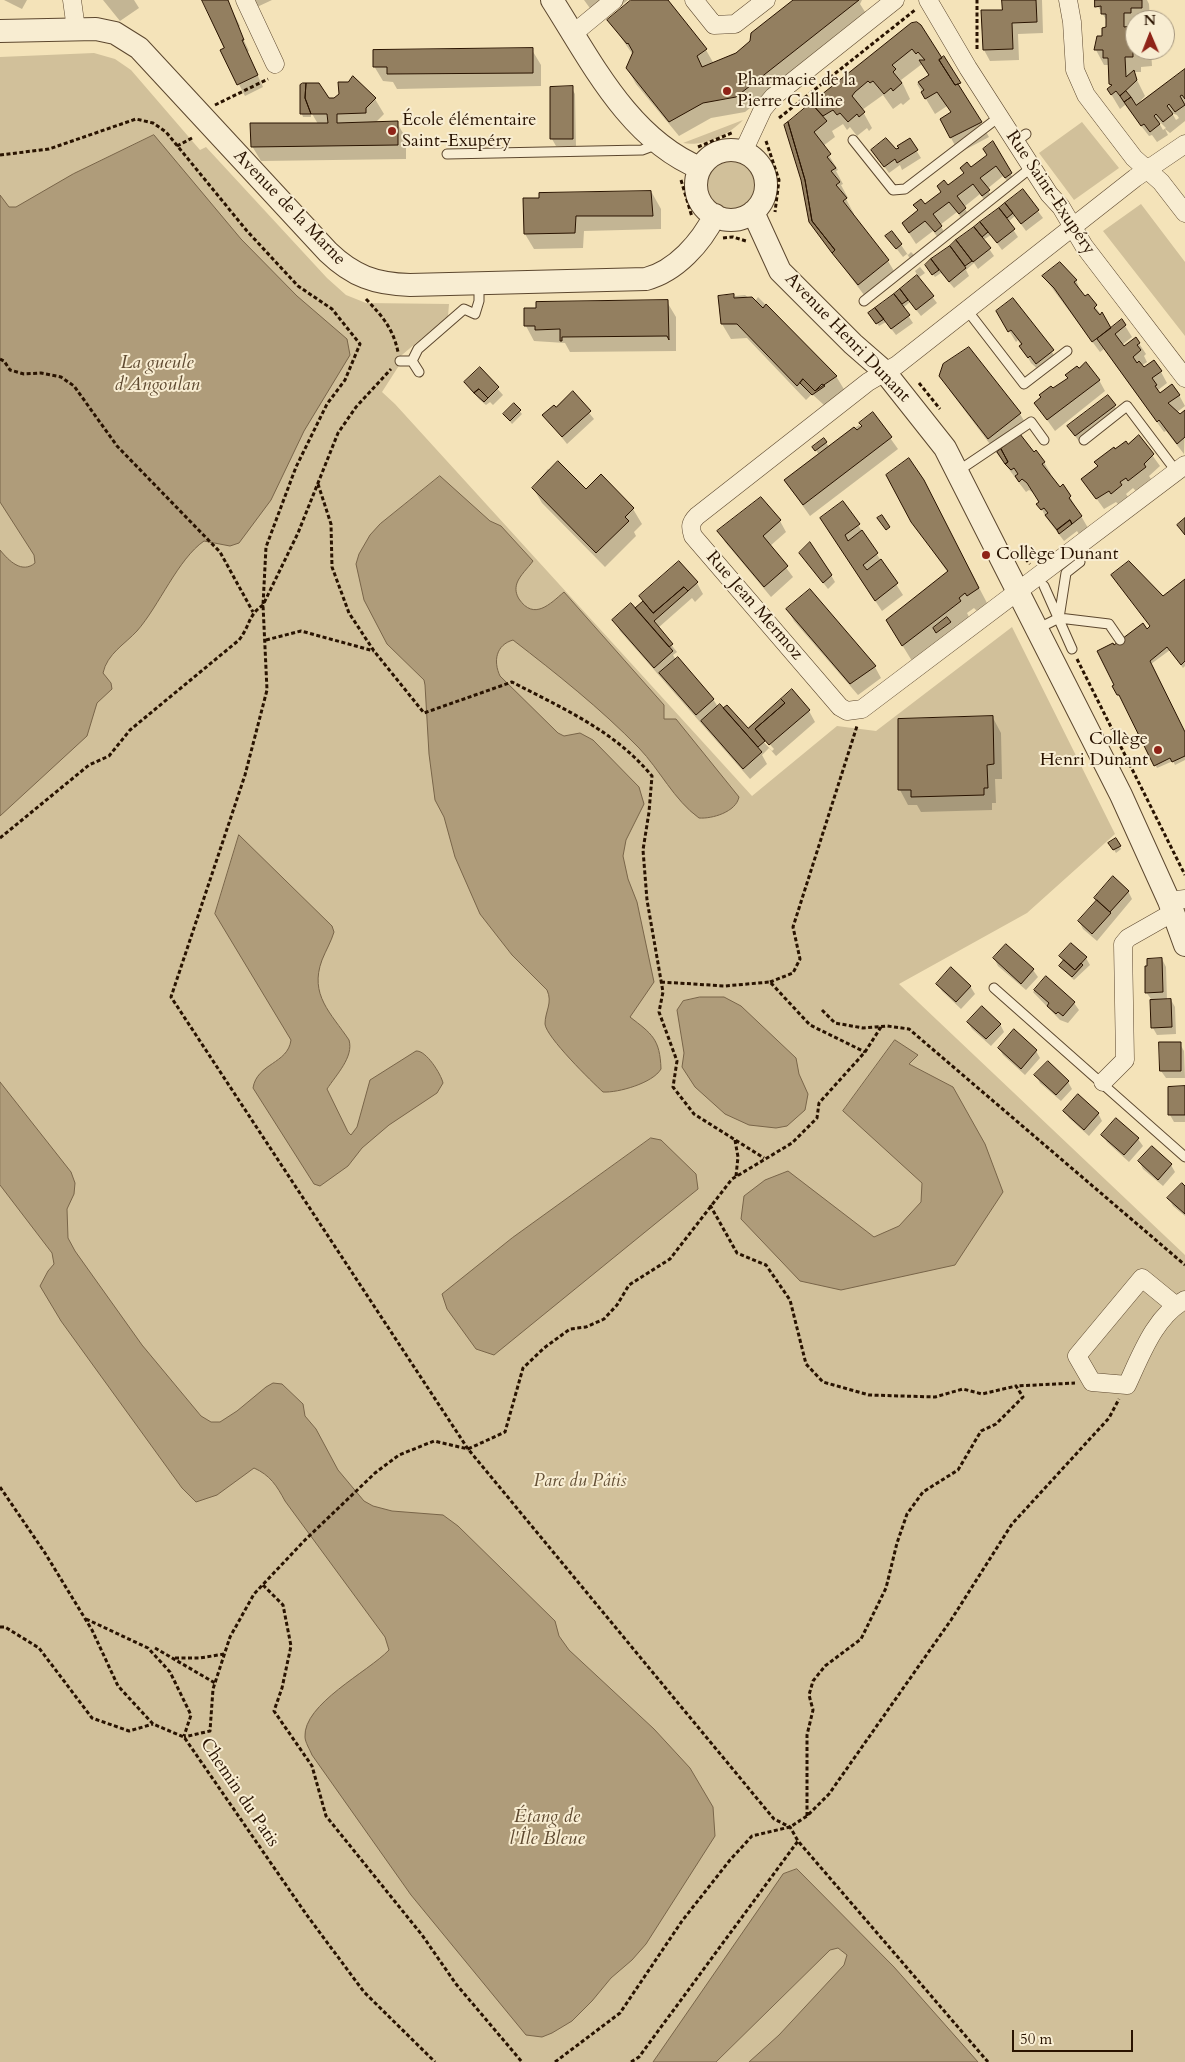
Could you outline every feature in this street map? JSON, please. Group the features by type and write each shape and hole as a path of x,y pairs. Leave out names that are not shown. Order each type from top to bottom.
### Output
{"street":[{"path":"72,0 75,7 76,29"},
{"path":"245,0 275,64"},
{"path":"552,0 619,101 658,144 676,157 700,168"},
{"path":"574,33 614,0"},
{"path":"694,0 714,25 734,24 766,0"},
{"path":"743,152 763,109 773,97 895,0"},
{"path":"1068,0 1072,22 1074,70 1086,95 1134,158 1162,182 1185,213"},
{"name":"Rue Saint-Exupéry","path":"924,3 999,116 1021,138 1032,167 1084,246 1185,378"},
{"name":"Avenue de la Marne","path":"0,32 96,29 114,33 139,48 341,264 362,278 376,283 410,280 479,284 646,279 670,269 685,256 710,225 715,215"},
{"path":"884,371 897,365 1135,178 1185,144"},
{"path":"732,150 743,152 757,161 766,181 765,195 752,212 734,219 715,215 704,207 698,195 696,181 700,168 704,162 716,153 732,150"},
{"name":"Avenue Henri Dunant","path":"752,212 780,271 853,344 884,371 930,426 958,471 1175,904 1185,945"},
{"name":"Rue Jean Mermoz","path":"862,709 847,711 840,707 694,536 691,528 692,521 697,516 884,371"},
{"path":"862,709 1181,468"},
{"path":"1103,1082 1125,1060 1120,1014 1123,944 1128,938 1175,904"},
{"path":"1142,1278 1180,1302 1148,1339 1127,1384 1100,1382 1092,1382 1077,1356 1142,1278"}],"lane":[{"path":"853,140 893,190 905,189 999,116"},
{"path":"448,154 642,150 658,144"},
{"path":"864,301 1032,167"},
{"path":"412,361 418,349 464,309 478,316 479,284"},
{"path":"967,310 1024,384 1067,351"},
{"path":"400,361 412,361"},
{"path":"412,361 419,372"},
{"path":"1084,440 1127,406 1181,468"},
{"path":"958,471 1031,422 1044,440"},
{"path":"1059,618 1065,571 1080,562"},
{"path":"1044,586 1072,649"},
{"path":"1047,624 1059,618 1109,624 1120,640"},
{"path":"994,988 1103,1082 1185,1157"}],"path":[{"path":"968,68 976,62 977,0"},
{"path":"772,123 924,3"},
{"path":"210,107 272,77 275,64"},
{"path":"0,155 49,149 136,119 153,123 166,132 246,231 298,286 332,309 360,344 345,380 327,404 296,467 266,547 263,605 267,690 245,775 171,997 468,1449 774,1819 790,1827 798,1841 988,2062"},
{"path":"692,148 711,143 737,130"},
{"path":"766,135 768,148 779,180 774,220"},
{"path":"178,146 194,136"},
{"path":"678,175 685,190 692,218"},
{"path":"720,239 740,238 751,244"},
{"path":"0,838 88,765 109,756 130,730 239,640 246,631 253,612 263,605 298,533 338,433 356,407 400,361 394,335 388,323 366,299"},
{"path":"0,359 4,361 10,370 24,374 41,373 62,377 74,386 117,446 220,552 253,612"},
{"path":"318,484 331,524 332,567 349,613 374,651 424,713 512,682 592,723 637,758 652,776 643,850 647,900 663,992 659,1012 676,1062 673,1087 694,1114 764,1158"},
{"path":"266,640 301,631 374,651"},
{"path":"1072,649 1185,874"},
{"path":"661,982 725,986 770,982 793,973 800,959 793,927 862,709"},
{"path":"770,982 810,1025 865,1052"},
{"path":"822,1010 835,1023 863,1028 909,1029 1185,1265"},
{"path":"184,1737 210,1731 215,1683 230,1637 254,1594 262,1585 375,1473 399,1455 434,1441 468,1449 505,1432 523,1368 544,1348 570,1329 586,1327 604,1319 617,1306 629,1285 670,1259 710,1205 736,1176 792,1143 817,1118 820,1103 865,1052 880,1027"},
{"path":"735,1140 738,1156 736,1176"},
{"path":"710,1205 738,1253 766,1265 790,1300 806,1364 823,1382 869,1395 925,1396 935,1396 963,1389 982,1394 1016,1386 1100,1382"},
{"path":"555,2062 620,2013 682,1921 730,1860 752,1836 790,1827 807,1816 829,1794 951,1620 1012,1524 1110,1418 1127,1384"},
{"path":"807,1816 806,1735 813,1710 809,1694 813,1681 825,1666 861,1639 886,1588 897,1543 907,1514 923,1492 958,1470 981,1431 996,1424 1023,1397 1016,1386"},
{"name":"Chemin du Patis","path":"0,1487 45,1553 85,1618 118,1686 153,1724 184,1737 306,1914 364,1992 435,2062"},
{"path":"262,1585 283,1605 291,1646 282,1688 274,1711 312,1766 326,1816 422,1934 456,1984 522,2062"},
{"path":"85,1618 148,1648 170,1672 191,1715 184,1737"},
{"path":"0,1627 5,1627 39,1648 92,1718 129,1731 153,1724"},
{"path":"156,1648 215,1683"},
{"path":"173,1658 200,1658 224,1654"},
{"path":"631,2062 640,2057 798,1841"}],"green space":[{"name":"Parc du Pâtis","path":"94,53 115,59 131,70 200,150 206,147 327,278 346,295 366,303 449,304 448,316 396,360 400,364 382,392 752,796 837,726 876,731 1012,627 1115,834 1027,913 899,984 1185,1255 1185,2062 0,2062 0,57"},
{"path":"743,120 731,130 715,139 691,144 683,143"},
{"path":"1082,122 1119,168 1074,200 1039,153"},
{"path":"732,158 742,160 750,166 756,174 758,184 756,194 750,202 742,208 732,210 722,208 714,202 708,194 706,184 708,174 714,166 722,160"},
{"path":"1141,204 1185,262 1185,336 1103,231"}],"water":[{"name":"La gueule d'Angoulan","path":"154,135 241,239 297,296 347,339 350,355 304,431 271,500 239,543 230,546 204,541 186,559 145,621 108,660 103,673 111,683 112,689 97,703 87,736 0,816 0,550 7,558 21,567 30,566 35,563 34,555 0,502 0,195 9,207 16,207 73,174"},
{"path":"440,476 490,521 501,526 533,561 516,585 517,595 525,606 536,610 542,608 564,592 664,705 664,719 676,719 739,797 733,807 723,814 699,818 682,803 639,748 578,692 513,640 507,642 500,650 497,665 500,676 558,733 564,736 580,733 593,740 639,787 644,804 626,840 623,856 628,879 637,902 654,982 630,1017 649,1033 657,1044 661,1069 651,1079 635,1086 617,1091 603,1092 570,1059 553,1039 545,1024 549,1003 547,990 512,955 480,914 455,857 444,817 435,800 429,754 424,680 387,644 364,600 356,564 359,554 370,535 380,524"},
{"path":"239,835 332,926 334,932 322,960 318,983 324,1003 349,1040 350,1046 347,1059 327,1089 348,1132 351,1135 357,1127 370,1080 416,1051 428,1058 443,1083 437,1093 389,1125 362,1148 348,1166 320,1186 314,1184 253,1088 260,1073 284,1054 289,1048 291,1040 215,914"},
{"path":"700,997 724,997 741,1006 796,1058 799,1074 808,1094 805,1110 787,1126 776,1128 749,1125 725,1114 695,1087 682,1067 684,1053 677,1010 683,1001"},
{"path":"895,1040 918,1055 909,1064 953,1087 985,1144 1003,1192 955,1265 841,1290 800,1281 741,1219 744,1196 765,1180 788,1171 874,1237 899,1226 921,1202 922,1183 843,1111"},
{"name":"Étang de l'Île Bleue","path":"0,1082 71,1172 75,1183 74,1194 67,1209 68,1238 75,1251 142,1345 201,1416 211,1422 220,1422 237,1411 266,1387 273,1383 282,1384 303,1404 305,1416 316,1429 338,1470 364,1501 373,1506 392,1511 443,1515 458,1526 555,1621 559,1636 569,1650 654,1729 690,1768 713,1807 715,1836 646,1944 632,1960 611,1978 572,2021 552,2033 542,2037 526,2035 411,1895 312,1755 305,1737 307,1725 314,1713 338,1689 389,1650 385,1637 276,1486 264,1474 254,1468 217,1495 196,1502 182,1488 61,1321 40,1286 54,1264 52,1253 0,1185"},
{"path":"651,1138 661,1140 696,1174 698,1189 494,1355 476,1349 447,1309 442,1294 512,1238"},
{"path":"797,1869 894,1967 978,2062 749,2062 779,2035 844,1965 847,1955 838,1948 830,1950 716,2062 653,2062 783,1874"}],"building":[{"path":"202,0 228,0 244,40 242,40 258,75 237,85 220,50 224,48"},
{"path":"631,0 668,0 707,49 697,56 702,67 736,53 750,41 751,33 793,0 859,0 736,97 703,103 669,122 626,68 633,52 628,43 607,20"},
{"path":"1002,0 1036,0 1037,22 1012,23 1013,49 983,50 981,10 1002,10"},
{"path":"1095,0 1142,0 1142,8 1131,8 1131,10 1125,10 1124,13 1126,77 1134,70 1137,80 1120,96 1116,91 1111,95 1107,89 1112,85 1109,84 1108,58 1103,58 1103,50 1094,50 1097,36 1102,36 1102,28 1106,27 1106,14 1101,14 1101,6 1095,7"},
{"path":"917,22 921,25 942,58 939,60 955,85 958,84 982,122 950,138 940,119 951,112 937,92 925,99 921,92 924,90 918,82 929,75 919,60 925,60 918,52 916,54 912,49 892,65 896,69 893,72 902,83 893,91 891,88 884,94 873,81 870,83 868,81 855,92 852,96 865,112 859,117 857,114 848,122 840,113 837,115 833,110 823,116 811,103 911,23"},
{"path":"533,48 533,73 387,74 387,67 373,67 373,50"},
{"path":"944,56 961,83 955,85 939,60"},
{"path":"1185,69 1185,99 1182,95 1180,96 1185,105 1175,112 1169,104 1167,106 1173,114 1163,122 1156,114 1154,116 1160,124 1150,132 1144,124 1141,126 1124,102 1131,97 1136,105"},
{"path":"353,76 376,98 366,108 366,113 337,114 337,123 398,121 398,145 251,147 250,123 328,123 327,114 311,114 305,98 306,83 319,83 329,98 334,98 339,94 338,82 348,82"},
{"path":"306,83 305,98 311,114 300,114 300,85"},
{"path":"573,86 573,139 550,139 550,87"},
{"path":"1126,91 1131,97 1124,102 1120,96"},
{"path":"811,103 827,121 814,132 831,154 827,157 836,168 831,171 840,182 836,185 847,198 843,201 889,260 858,285 832,253 835,250 812,221 805,180 788,122"},
{"path":"788,122 805,180 812,221 835,250 832,253 809,222 801,180 784,125"},
{"path":"886,138 896,149 899,148 897,146 910,138 918,150 897,163 895,159 884,167 871,150"},
{"path":"993,141 1012,173 1005,178 996,166 980,178 990,190 982,196 973,184 957,196 966,208 959,214 949,202 933,214 942,226 935,232 925,221 909,233 902,223 918,210 913,205 921,199 925,204 941,192 937,186 944,180 948,185 964,173 960,168 967,162 971,167 987,155 983,149"},
{"path":"1023,189 1039,210 1021,224 1005,203"},
{"path":"651,191 653,216 576,216 575,233 524,234 523,198 539,198 539,193"},
{"path":"1005,203 1013,213 1007,218 999,208"},
{"path":"999,208 1015,229 997,243 980,222"},
{"path":"980,222 988,232 982,237 974,227"},
{"path":"974,227 991,248 973,262 956,240"},
{"path":"892,231 902,244 896,249 885,236"},
{"path":"956,240 972,261 965,266 950,246"},
{"path":"950,246 966,268 949,282 931,259"},
{"path":"931,259 939,270 932,275 925,265"},
{"path":"1060,262 1077,280 1074,282 1085,296 1088,294 1097,305 1094,308 1100,315 1102,312 1111,328 1092,342 1054,288 1042,276"},
{"path":"917,275 934,296 916,310 900,289"},
{"path":"900,289 908,300 902,304 894,294"},
{"path":"734,294 734,298 752,297 763,308 766,304 837,376 815,391 803,379 797,386 737,324 721,324 718,296"},
{"path":"894,294 910,315 891,329 875,308"},
{"path":"1013,298 1054,350 1036,364 1030,356 1028,358 1019,346 1022,344 1011,330 1008,332 996,311"},
{"path":"668,300 669,340 667,336 562,337 562,341 560,341 560,329 535,330 535,326 524,326 524,308 536,308 536,302"},
{"path":"875,308 884,319 876,324 868,313"},
{"path":"1122,319 1126,325 1115,334 1124,346 1136,337 1140,343 1137,345 1141,350 1133,357 1137,363 1139,361 1144,367 1154,360 1162,371 1152,378 1160,393 1172,384 1180,395 1168,403 1180,414 1185,410 1185,437 1177,444 1159,420 1157,422 1097,339"},
{"path":"969,347 1021,413 988,439 939,376 943,364"},
{"path":"1086,362 1100,380 1047,420 1034,403 1041,397 1039,395 1051,386 1053,388 1068,378 1065,375"},
{"path":"480,367 499,387 488,398 479,389 474,393 464,382"},
{"path":"803,379 815,391 822,384 825,386 812,395 800,383"},
{"path":"479,389 488,398 484,402 474,393"},
{"path":"573,391 591,411 562,437 542,415 554,405 556,407"},
{"path":"1108,395 1116,405 1075,436 1067,426"},
{"path":"514,403 521,410 510,421 503,414"},
{"path":"873,412 892,437 803,505 784,480 854,427 857,430 862,426 859,423"},
{"path":"1020,434 1034,452 1036,450 1045,462 1042,464 1060,487 1063,484 1071,496 1069,498 1082,516 1072,524 1070,520 1057,530 1045,515 1048,513 1044,508 1041,510 1036,504 1039,502 1027,483 1022,479 1019,482 1015,476 1018,474 1014,468 1011,470 1005,464 1008,462 1001,449"},
{"path":"1139,435 1154,454 1144,464 1146,467 1128,481 1126,478 1120,482 1122,485 1111,494 1109,491 1096,499 1081,479 1098,466 1094,462 1114,447 1115,449 1126,441 1128,444"},
{"path":"824,438 827,442 815,451 812,447"},
{"path":"1001,449 1008,462 1005,464 997,452"},
{"path":"909,458 924,480 979,588 967,596 965,593 959,598 961,601 902,646 886,620 948,571 911,522 886,475"},
{"path":"558,461 586,489 601,474 634,508 625,517 629,521 596,553 532,488"},
{"path":"761,497 781,520 763,536 788,566 764,587 717,531"},
{"path":"843,501 860,524 845,535 848,541 862,530 878,553 863,565 867,570 881,559 898,583 875,601 820,518"},
{"path":"882,515 890,527 886,530 877,518"},
{"path":"1185,518 1185,535 1177,525"},
{"path":"1070,520 1072,524 1059,534 1057,530"},
{"path":"810,542 832,575 823,583 799,553"},
{"path":"679,561 698,582 688,591 684,587 653,613 639,596"},
{"path":"1129,561 1163,596 1185,579 1185,661 1181,665 1167,647 1150,661 1185,732 1185,756 1172,762 1170,758 1154,766 1119,695 1117,695 1112,686 1114,685 1097,651 1113,643 1114,645 1143,623 1147,629 1150,626 1111,575"},
{"path":"684,587 688,591 654,621 673,644 669,647 635,608 643,601 653,613"},
{"path":"810,589 876,666 850,684 786,609"},
{"path":"631,603 673,651 654,668 612,620"},
{"path":"947,617 951,622 936,633 933,628"},
{"path":"678,657 714,699 696,715 659,673"},
{"path":"792,689 810,710 769,745 755,729 785,703 781,699"},
{"path":"781,699 785,703 755,729 765,741 758,747 723,708 727,705 748,728"},
{"path":"720,704 762,752 743,769 701,721"},
{"path":"993,716 994,764 987,765 988,788 984,788 984,795 911,797 911,790 898,790 898,719"},
{"path":"1116,838 1121,846 1113,850 1108,843"},
{"path":"1113,876 1129,891 1110,912 1094,898"},
{"path":"1097,900 1111,913 1092,934 1078,921"},
{"path":"1071,943 1087,957 1075,970 1059,956"},
{"path":"1006,944 1034,969 1021,984 993,958"},
{"path":"1162,958 1163,992 1145,993 1145,966 1147,966 1147,959"},
{"path":"1064,960 1075,970 1081,963 1083,965 1072,977 1059,966"},
{"path":"951,967 971,986 956,1002 936,984"},
{"path":"1046,976 1075,1002 1063,1016 1058,1012 1056,1014 1047,1006 1049,1003 1034,990"},
{"path":"1171,999 1172,1027 1151,1028 1150,1000"},
{"path":"982,1006 1001,1024 986,1039 967,1022"},
{"path":"1014,1029 1037,1050 1021,1069 998,1048"},
{"path":"1159,1042 1181,1042 1181,1071 1160,1071"},
{"path":"1048,1061 1069,1081 1056,1095 1034,1075"},
{"path":"1185,1086 1185,1115 1168,1115 1168,1087"},
{"path":"1078,1094 1099,1113 1084,1130 1063,1111"},
{"path":"1116,1118 1139,1138 1124,1155 1101,1135"},
{"path":"1152,1146 1172,1164 1158,1180 1138,1161"},
{"path":"1182,1183 1185,1186 1185,1214 1167,1198"}],"place":[{"name":"Pharmacie de la Pierre Colline","path":"727,91"},
{"name":"École élémentaire Saint-Exupéry","path":"392,131"},
{"name":"Collège Dunant","path":"986,555"},
{"name":"Collège Henri Dunant","path":"1158,750"}]}
